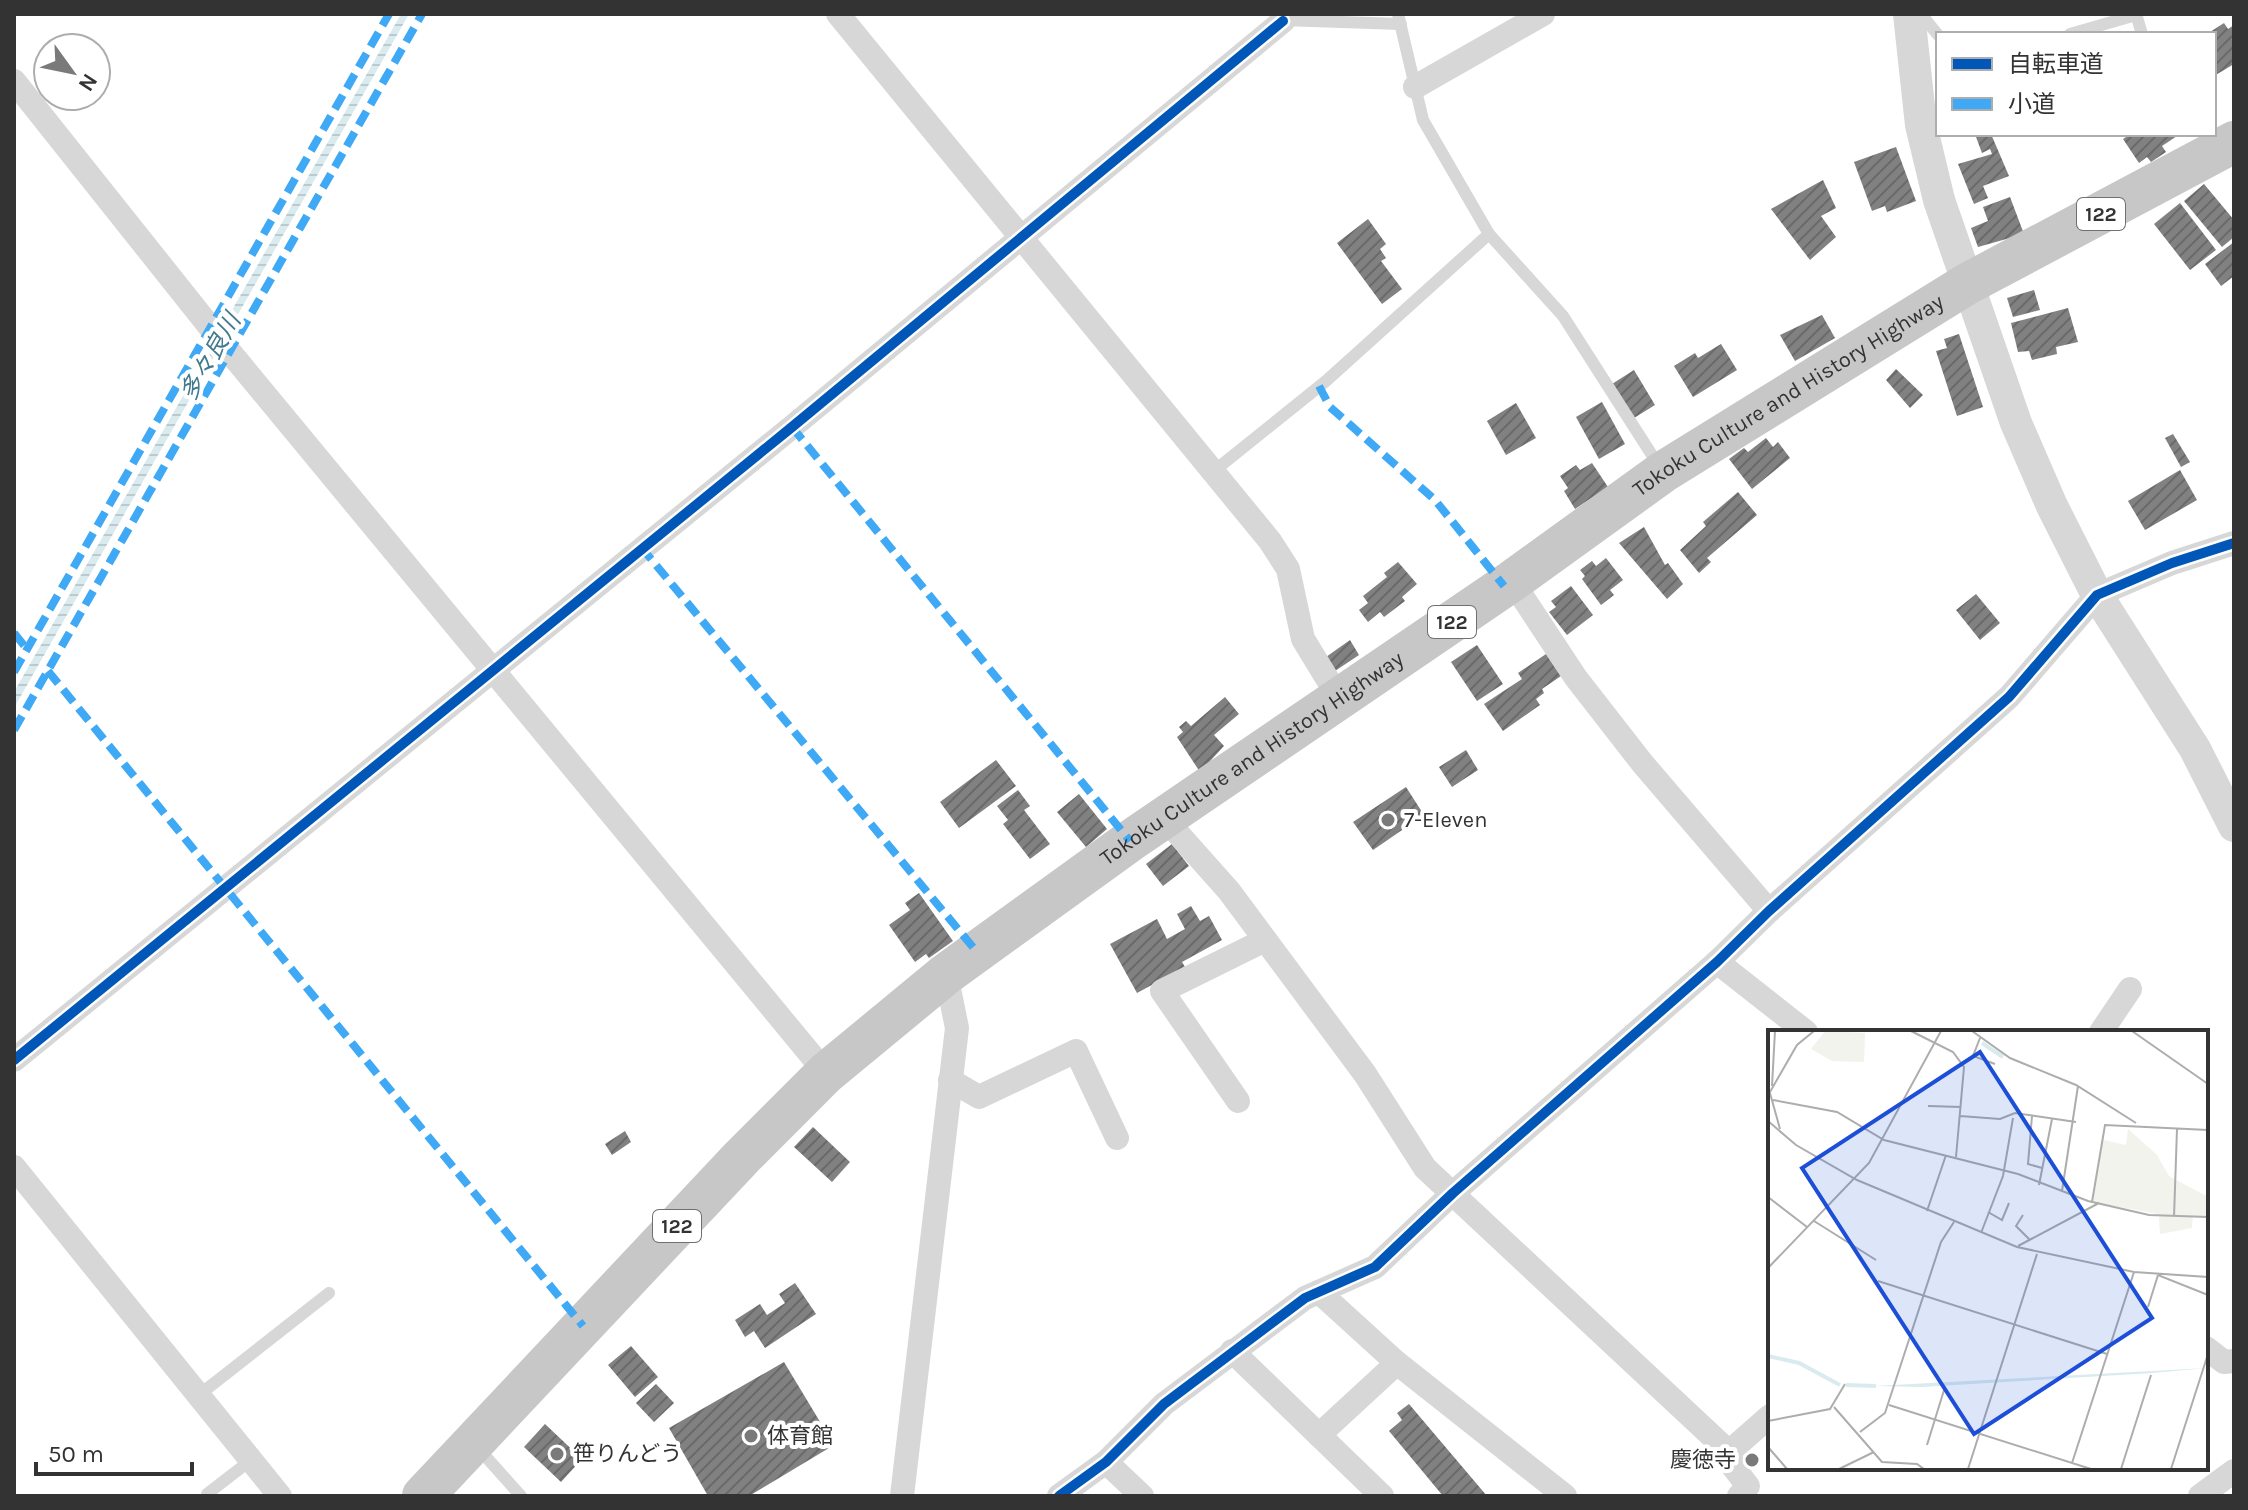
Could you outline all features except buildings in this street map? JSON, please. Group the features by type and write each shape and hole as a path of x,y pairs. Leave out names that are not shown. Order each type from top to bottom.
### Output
{"highway":[{"name":"Tokoku Culture and History Highway","path":"423,1496 742,1157 826,1073 946,974 1339,698 1512,581 1663,472 1967,284 2220,142"}],"street":[{"path":"838,14 1214,471 1288,569 1303,639 1339,698"},
{"path":"1415,87 1543,14"},
{"path":"1909,14 1921,125 1939,200 2016,423 2052,506 2097,595 2195,749 2234,826"},
{"path":"14,1060 1021,238 1278,18"},
{"path":"14,81 229,351 494,667 826,1073"},
{"path":"1059,1496 1106,1462 1164,1404 1305,1298 1375,1267 1453,1193 1717,962 1769,911 2009,697 2097,595 2172,563 2234,543"},
{"path":"1512,581 1586,691 1769,911"},
{"path":"1165,819 1229,891 1365,1074 1425,1168 1729,1452 1734,1468 1748,1486 1739,1496"},
{"path":"1238,1101 1162,991 1265,940"},
{"path":"1717,962 1803,1030"},
{"path":"902,1496 957,1028 946,974"},
{"path":"2102,1030 2130,989"},
{"path":"950,1080 979,1097 1076,1051 1117,1138"},
{"path":"14,1167 280,1496"},
{"path":"1319,1292 1397,1363 1565,1496"},
{"path":"2208,1350 2224,1362 2234,1361"},
{"path":"1232,1351 1382,1496"},
{"path":"1319,1435 1397,1363"},
{"path":"1729,1452 1768,1418"},
{"path":"1106,1462 1142,1496"},
{"path":"2200,1496 2234,1471"}],"lane":[{"path":"1921,14 1936,33"},
{"path":"2077,32 2136,14"},
{"path":"1278,18 1400,19 1423,120 1489,234 1563,316 1663,472"},
{"path":"1214,471 1326,381 1489,234"},
{"path":"199,1395 329,1293"},
{"path":"474,1442 521,1496"},
{"path":"207,1494 251,1460"}],"water":[{"name":"多々良川","path":"401,14 409,14 14,708 14,692"}],"marked path":[{"path":"14,672 389,14"},
{"path":"14,730 422,14"},
{"path":"1319,386 1330,407 1435,500 1504,586"},
{"path":"792,427 1130,841"},
{"path":"641,547 977,952"},
{"path":"14,633 27,649"},
{"path":"48,671 583,1326"}],"cycle path":[{"path":"14,1060 792,427 1283,21"},
{"path":"1059,1496 1106,1462 1164,1404 1305,1298 1375,1267 1453,1193 1717,962 1769,911 2009,697 2097,595 2172,563 2234,543"}],"place":[{"name":"7-Eleven","path":"1388,820"},
{"name":"体育館","path":"751,1436"},
{"name":"笹りんどう","path":"557,1454"},
{"name":"慶徳寺","path":"1752,1460"}]}
